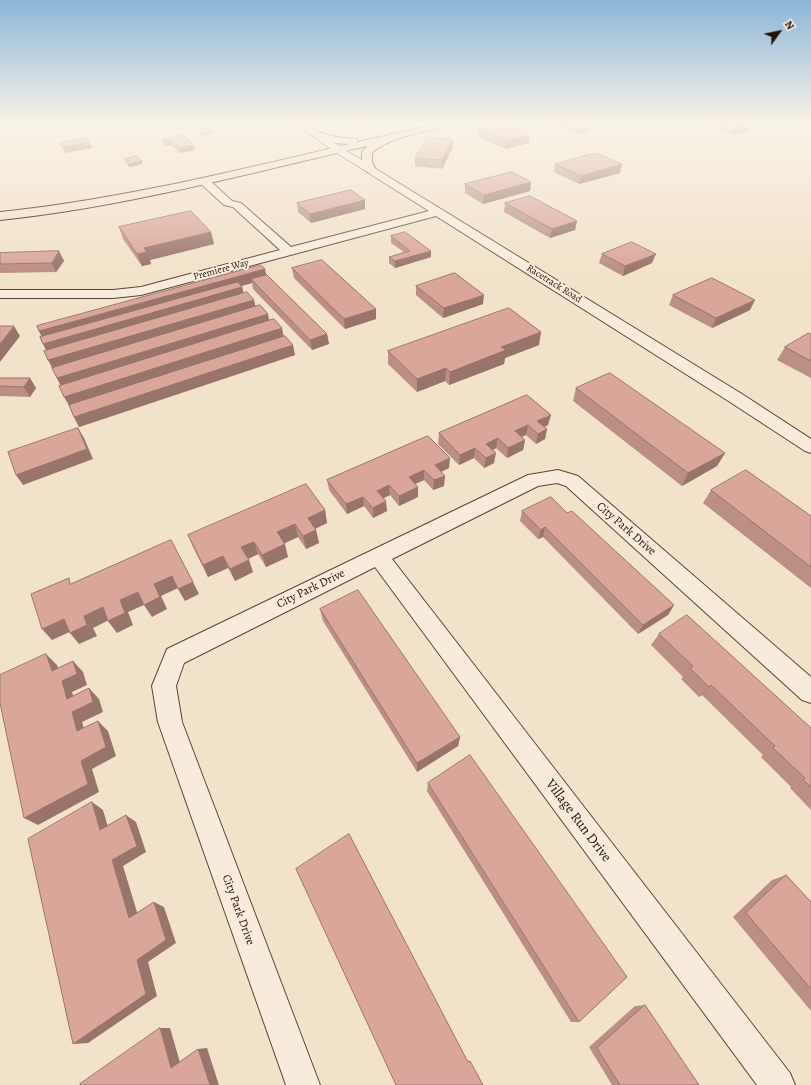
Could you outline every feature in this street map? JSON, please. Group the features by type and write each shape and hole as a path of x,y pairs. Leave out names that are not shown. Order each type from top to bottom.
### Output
{"main road":[{"path":"0,216 55,210 170,188 211,182 245,173"}],"street":[{"name":"Racetrack Road","path":"374,173 736,398 811,447"},
{"path":"211,182 227,186"},
{"path":"211,182 228,203 237,200 288,251"},
{"name":"Premiere Way","path":"0,294 113,294 136,292 438,212"},
{"name":"City Park Drive","path":"303,1085 170,722 164,686 175,656 534,480 558,476 572,481 811,692"},
{"name":"Village Run Drive","path":"378,556 778,1085"}],"building":[{"path":"510,173 513,173 531,182 484,195 465,184"},
{"path":"574,173 593,173 581,176"},
{"path":"351,190 365,200 310,214 297,203"},
{"path":"530,196 577,221 552,229 505,203"},
{"path":"191,211 211,232 144,248 147,252 137,254 119,227"},
{"path":"405,232 431,251 395,261 389,257 410,251 391,236"},
{"path":"632,242 656,254 625,266 602,254"},
{"path":"59,251 52,263 0,264 0,253"},
{"path":"322,260 376,309 344,319 292,268"},
{"path":"261,265 265,269 39,331 37,326"},
{"path":"455,273 484,295 444,308 416,286"},
{"path":"267,275 327,334 310,340 251,279"},
{"path":"712,278 755,300 716,318 673,295"},
{"path":"238,282 242,287 43,344 40,337"},
{"path":"247,292 254,300 48,360 44,351"},
{"path":"260,305 268,314 57,378 52,368"},
{"path":"509,308 541,332 501,347 506,350 450,372 446,368 417,379 388,351"},
{"path":"274,319 282,328 64,397 59,386"},
{"path":"0,326 14,326 0,344"},
{"path":"809,333 811,334 811,361 785,347"},
{"path":"285,336 293,345 74,417 69,405"},
{"path":"610,373 725,453 688,473 576,388"},
{"path":"0,378 30,378 24,387 0,386"},
{"path":"527,395 551,415 537,421 547,429 538,434 528,425 515,431 525,440 508,448 498,438 486,444 496,453 486,458 475,448 460,455 439,433"},
{"path":"78,428 87,449 16,475 8,452"},
{"path":"428,436 450,458 435,465 445,476 434,480 424,470 409,477 418,487 399,496 389,485 377,491 386,501 373,508 363,497 346,504 327,480"},
{"path":"746,470 811,516 811,567 711,490"},
{"path":"306,484 325,510 308,518 316,530 303,536 295,524 277,532 285,544 262,555 254,542 241,547 249,560 230,569 223,556 203,565 188,535"},
{"path":"551,497 567,513 572,511 674,605 643,625 545,527 541,530 522,511"},
{"path":"171,540 193,582 178,589 172,576 154,584 160,597 144,605 138,592 120,600 125,613 108,621 103,607 84,616 87,625 70,633 64,619 42,629 31,594 69,578 70,584"},
{"path":"358,590 460,737 417,763 320,609"},
{"path":"687,615 811,728 811,787 803,780 805,778 773,748 775,746 711,685 709,687 690,668 693,666 659,634"},
{"path":"46,654 52,671 73,661 77,674 62,681 67,699 89,688 93,702 72,712 77,731 98,721 106,747 81,761 88,784 24,818 0,703 0,675"},
{"path":"470,755 627,977 579,1022 428,783"},
{"path":"92,802 100,830 126,815 137,846 112,860 129,918 154,902 166,940 137,960 146,994 73,1044 28,839"},
{"path":"349,834 468,1062 470,1061 483,1085 396,1085 296,869"},
{"path":"786,875 811,902 811,989 746,913"},
{"path":"645,1005 699,1085 620,1085 597,1048"},
{"path":"160,1028 171,1068 198,1049 210,1085 80,1085 80,1084"}]}
